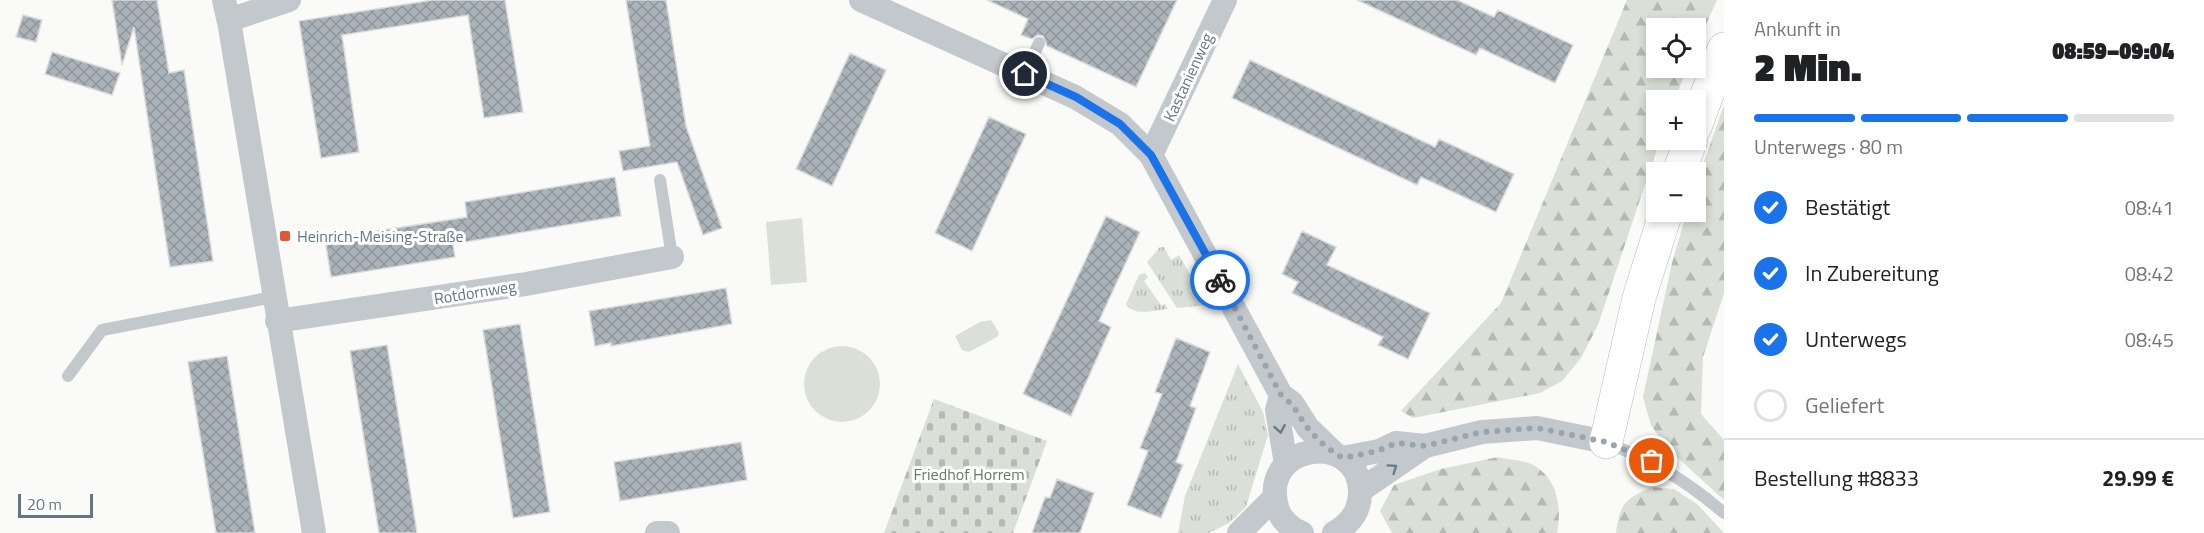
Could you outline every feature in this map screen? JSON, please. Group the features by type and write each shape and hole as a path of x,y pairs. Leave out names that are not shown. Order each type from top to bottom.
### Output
{"main road":[{"path":"1706,98 1724,50"},
{"path":"1606,442 1639,298 1663,222"}],"street":[{"path":"289,0 226,10 314,533"},
{"path":"861,0 1076,97 1120,124 1151,155 1281,395 1292,403 1308,428 1352,467 1361,490 1359,504 1347,528"},
{"name":"Kastanienweg","path":"1151,155 1225,0"},
{"name":"Rotdornweg","path":"277,321 526,284 672,257"},
{"path":"1281,395 1277,410 1286,464"},
{"path":"1293,532 1278,511 1275,485 1286,464 1309,451 1339,456 1378,451 1396,443 1425,446 1482,432 1537,428 1606,442"},
{"path":"1361,490 1425,446"},
{"path":"1239,533 1275,497"},
{"path":"657,533 668,533"}],"lane":[{"path":"1025,74 1040,43"},
{"path":"660,180 672,257"},
{"path":"68,376 102,330 273,297"},
{"path":"1606,442 1652,461 1690,484 1724,513"}],"green space":[{"path":"1627,0 1717,0 1706,25 1706,18 1646,18 1646,78 1683,78 1679,90 1646,90 1646,150 1657,150 1653,162 1646,162 1646,182 1598,325 1581,358 1562,381 1540,393 1413,418 1401,411 1501,303"},
{"path":"1724,105 1724,293 1703,357 1701,414 1724,440 1724,500 1667,448 1651,425 1643,397 1672,263 1684,222 1706,222 1706,162 1704,162"},
{"path":"802,218 807,282 771,285 766,222"},
{"path":"1160,247 1164,247 1171,260 1179,255 1207,305 1177,308 1147,262"},
{"path":"1145,273 1148,277 1144,281 1161,305 1165,304 1168,309 1139,312 1129,308 1126,304 1139,275"},
{"path":"991,320 999,333 997,337 969,352 962,350 955,336 980,322"},
{"path":"842,346 857,349 869,357 877,369 880,384 877,399 869,411 857,419 842,422 827,419 815,411 807,399 804,384 807,369 815,357 827,349"},
{"path":"1238,364 1263,412 1268,435 1246,507 1229,523 1209,533 1178,533 1185,496"},
{"name":"Friedhof Horrem","path":"934,399 1047,441 1013,533 884,533"},
{"path":"1498,457 1531,464 1549,479 1558,505 1557,533 1392,533 1380,511 1394,485 1441,469"},
{"path":"1652,487 1674,489 1697,504 1724,533 1616,533 1625,503"}],"building":[{"path":"112,0 157,0 169,73 184,70 213,261 170,267 134,27 122,65"},
{"path":"433,0 505,0 523,112 484,118 468,15 342,35 359,152 321,158 299,21"},
{"path":"626,0 666,0 686,126 722,228 703,235 677,162 623,171 619,151 650,146"},
{"path":"987,0 1177,0 1136,87 1047,46 1043,36 1038,35 1032,39 1021,35 1028,19"},
{"path":"1357,0 1457,0 1494,17 1498,10 1573,45 1555,83 1480,48 1476,55"},
{"path":"23,15 42,20 36,42 16,37"},
{"path":"52,52 120,73 112,95 45,74"},
{"path":"850,53 886,70 832,186 796,169"},
{"path":"1250,60 1435,147 1439,139 1514,174 1496,212 1421,177 1417,185 1232,98"},
{"path":"989,117 1026,134 972,251 935,233"},
{"path":"615,177 621,216 453,244 455,257 331,277 325,239 467,217 465,202"},
{"path":"1106,216 1140,232 1099,321 1111,327 1071,416 1023,394"},
{"path":"1302,231 1336,247 1327,265 1430,313 1408,359 1378,345 1383,337 1292,293 1298,282 1282,274"},
{"path":"726,288 732,324 611,346 611,343 595,346 589,311"},
{"path":"520,324 550,512 513,518 483,330"},
{"path":"1176,338 1210,352 1190,406 1196,408 1176,462 1183,465 1161,518 1127,505 1148,451 1140,448 1162,394 1155,392"},
{"path":"387,345 417,533 379,533 350,351"},
{"path":"227,356 255,533 216,533 188,362"},
{"path":"741,442 747,480 620,501 614,462"},
{"path":"1057,479 1094,493 1080,533 1032,533 1045,497 1050,498"}],"way so far":[{"path":"1220,280 1281,395 1292,403 1321,443 1343,458 1378,451 1396,443 1425,446 1482,432 1537,428 1606,442 1652,461"}],"place":[{"name":"Heinrich-Meising-Straße","path":"285,236"}],"route":[{"path":"1025,74 1076,97 1120,124 1151,155 1220,280"}]}
